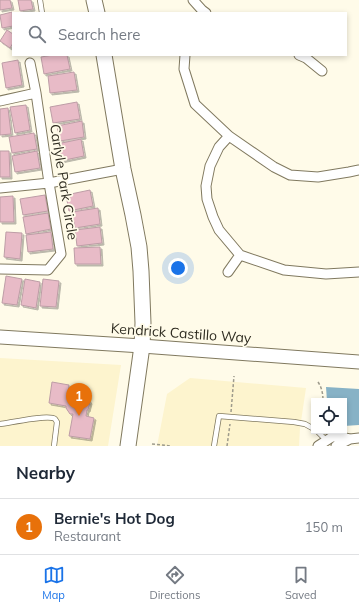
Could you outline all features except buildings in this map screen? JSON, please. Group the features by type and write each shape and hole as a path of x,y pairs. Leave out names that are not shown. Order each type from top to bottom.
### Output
{"main road":[{"path":"94,0 96,12"},
{"path":"104,56 123,169 133,215 138,247 142,297 142,346 128,446"},
{"name":"Kendrick Castillo Way","path":"0,337 359,362"}],"street":[{"path":"193,0 203,12"},
{"path":"185,56 184,69 195,104 229,136 274,167 290,175 318,177 359,170"},
{"path":"301,56 322,71"},
{"name":"Carlyle Park Circle","path":"0,269 48,270 61,254 30,62"},
{"path":"0,101 36,93"},
{"path":"229,136 219,147 210,166 206,186 207,199 213,218 219,230 240,255 284,270 326,274 359,272"},
{"path":"0,188 49,183 123,169"},
{"path":"228,272 240,255"},
{"path":"318,446 326,440 332,438 354,438"},
{"path":"336,446 354,438"}],"lane":[{"path":"40,0 42,12"},
{"path":"214,446 219,416 294,422 306,424 311,427"},
{"path":"0,424 30,419 55,419 57,422 54,446"},
{"path":"320,434 326,440"}],"path":[{"path":"318,382 321,386 323,398"},
{"path":"152,444 171,446"}],"shaded area":[{"path":"0,358 121,365 108,446 0,446"},
{"path":"190,378 306,388 299,446 157,446 167,394"}],"water":[{"path":"326,387 359,389 359,425 347,426 347,398 327,398"}],"place":[{"name":"Bernie's Hot Dog","path":"79,416"}]}
